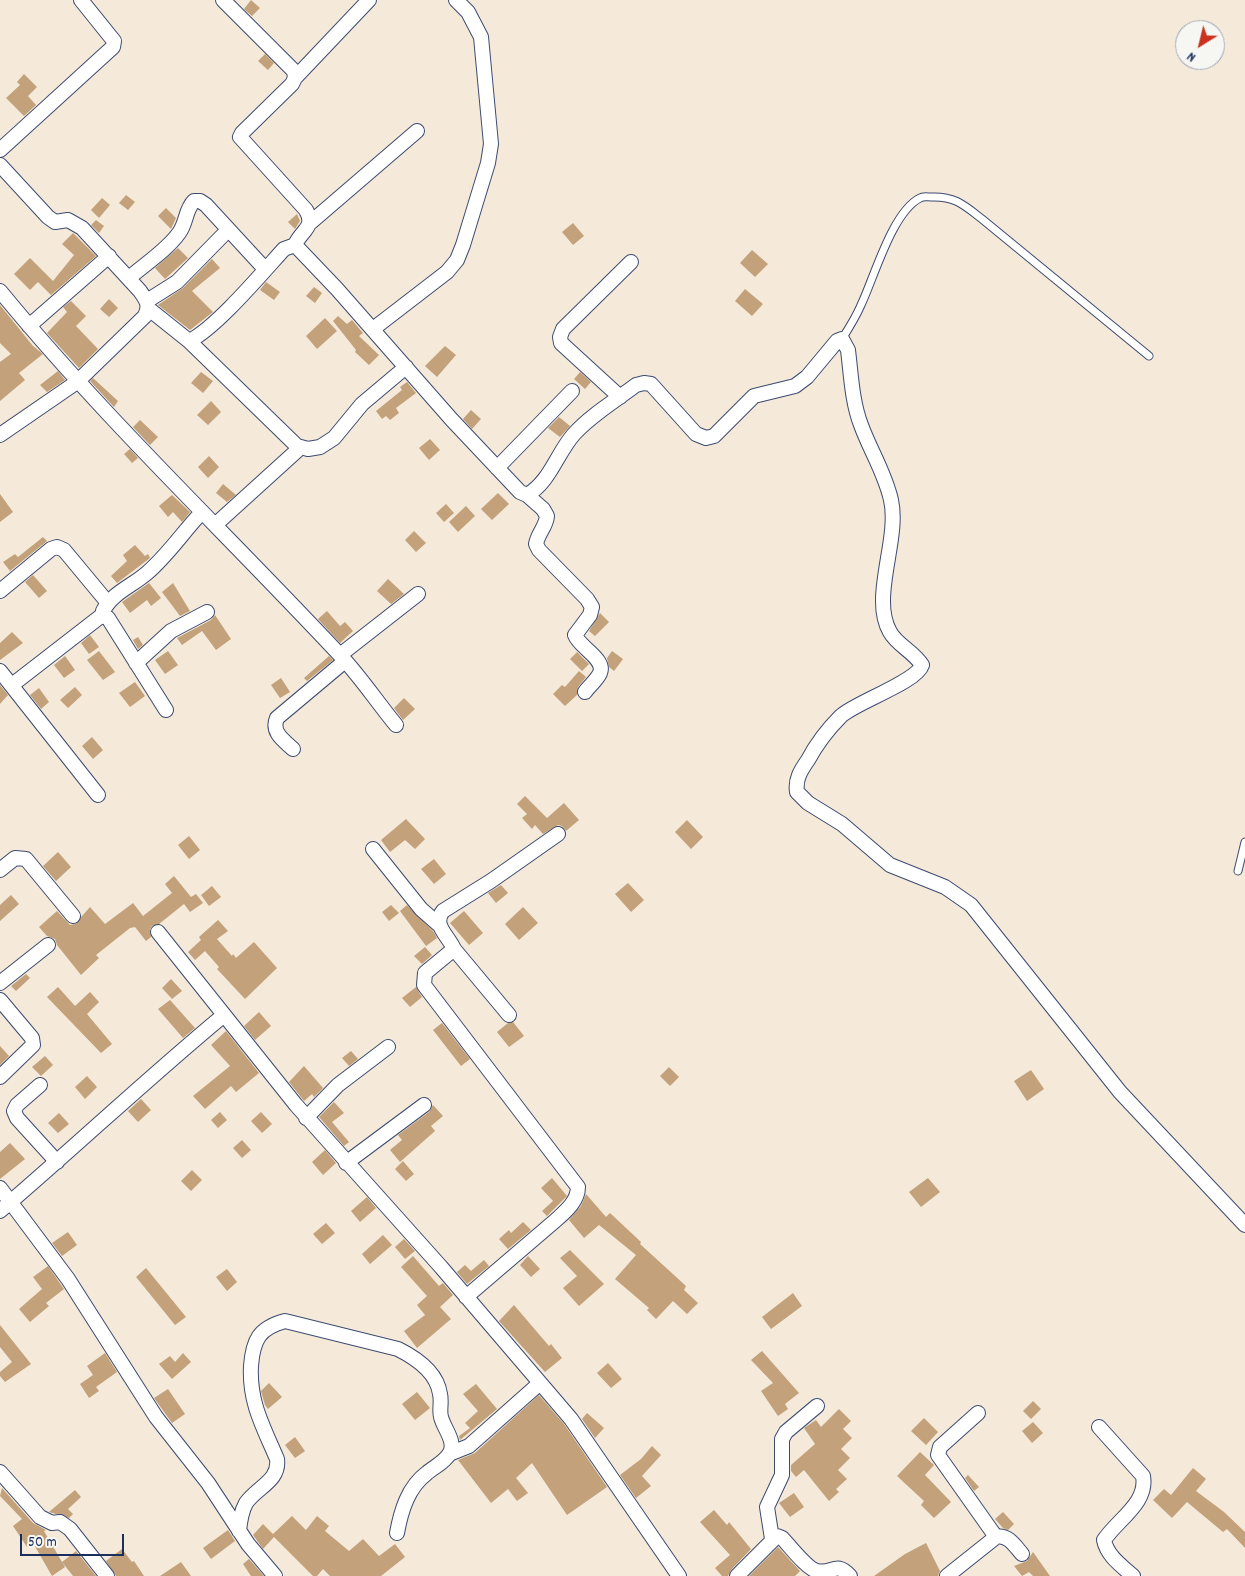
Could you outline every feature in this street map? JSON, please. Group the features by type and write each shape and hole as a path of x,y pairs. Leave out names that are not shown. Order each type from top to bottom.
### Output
{"street":[{"path":"0,150 113,47 114,41 109,33 81,0"},
{"path":"223,0 294,71 295,78"},
{"path":"310,224 306,210 240,138 242,133 369,0"},
{"path":"373,329 447,272 457,260 464,245 488,163 491,144 481,37 468,12 456,0"},
{"path":"189,341 196,338 222,314 284,250 294,245 310,224 417,130"},
{"path":"0,165 48,217 55,222 68,220 74,222 129,278 148,305 189,341 243,396 297,446 308,449 320,447 334,438 362,404 406,367"},
{"path":"129,278 177,236 184,223 189,206 194,201 200,201 206,205 265,269"},
{"path":"0,435 78,382 145,316 148,305 177,282 228,230"},
{"path":"294,245 373,329 497,468 520,492 527,495 548,516 546,525 537,537 536,544 539,550 587,599 592,607 590,615 575,636 577,642 596,658 600,666 600,673 585,692"},
{"path":"28,326 109,256"},
{"path":"620,396 562,343 560,337 564,329 631,262"},
{"path":"0,291 28,326 78,382 342,658 396,725"},
{"path":"527,495 533,492 549,473 565,444 576,432 636,385 651,384 696,434 706,438 714,436 754,396 796,386 837,341 842,339 848,350 860,424 884,477 891,500 893,521 883,595 885,616 890,632 922,665 917,672 841,716 812,752 796,780 797,792 808,803 842,824 890,865 945,887 971,905 1120,1092 1245,1225"},
{"path":"497,468 572,391"},
{"path":"215,525 301,447"},
{"path":"12,685 101,616 108,603 147,573 202,512"},
{"path":"0,591 51,549 58,547 64,550 108,603"},
{"path":"293,749 276,733 274,724 277,718 342,658 418,594"},
{"path":"136,663 171,631 207,612"},
{"path":"101,616 108,618 166,710"},
{"path":"0,670 98,795"},
{"path":"438,924 438,917 443,911 491,881 558,834"},
{"path":"373,849 421,909 438,924 454,949 509,1015"},
{"path":"0,870 15,858 26,859 74,916"},
{"path":"158,932 306,1118 466,1297 571,1419 678,1576"},
{"path":"0,983 48,945"},
{"path":"454,949 425,973 424,985 578,1187 578,1194 570,1206 556,1220 466,1297"},
{"path":"0,1000 32,1038 33,1045 0,1077"},
{"path":"5,1206 57,1162 148,1079 224,1015"},
{"path":"306,1118 338,1085 388,1047"},
{"path":"40,1085 17,1105 14,1111 17,1118 57,1162"},
{"path":"346,1163 424,1105"},
{"path":"0,1188 5,1206 68,1280 156,1417 208,1483 239,1531 275,1576"},
{"path":"239,1531 246,1503 276,1475 278,1467 277,1459 251,1395 250,1381 252,1348 259,1336 272,1325 285,1322 304,1326 379,1343 414,1357 438,1384 441,1395 440,1416 452,1445 450,1454"},
{"path":"397,1533 405,1502 413,1487 424,1474 442,1463 450,1454 469,1446 540,1383"},
{"path":"772,1539 767,1507 782,1476 782,1439 786,1432 817,1406"},
{"path":"978,1413 940,1447 938,1455 996,1537"},
{"path":"1099,1427 1143,1476 1145,1487 1140,1498 1104,1540 1105,1548 1133,1576"},
{"path":"0,1472 40,1517 52,1523 60,1522 70,1528 107,1576"},
{"path":"946,1576 996,1537 1002,1535 1008,1538 1022,1554"},
{"path":"737,1576 777,1536 782,1538 811,1568 818,1571 838,1567 850,1576"}],"lane":[{"path":"842,339 861,305 878,261 900,218 921,197 947,196 961,203 982,219 1148,356"},
{"path":"1238,871 1245,842"}],"building":[{"path":"251,0 260,8 252,16 244,9"},
{"path":"265,54 274,63 268,70 258,61"},
{"path":"24,74 37,87 28,96 36,105 24,116 6,98 20,85 17,82"},
{"path":"126,195 135,202 128,210 119,203"},
{"path":"102,198 110,205 99,218 91,210"},
{"path":"166,208 176,218 171,229 158,216"},
{"path":"297,214 300,221 295,229 288,222"},
{"path":"96,220 104,226 99,233 91,225"},
{"path":"573,223 584,236 573,245 562,232"},
{"path":"73,233 96,256 51,295 38,282 30,290 14,274 30,258 53,281 74,255 62,244"},
{"path":"178,248 188,258 165,279 155,268"},
{"path":"752,250 768,264 755,277 740,263"},
{"path":"212,259 220,268 192,291 213,312 190,330 158,305 183,288"},
{"path":"266,282 280,292 274,300 260,290"},
{"path":"314,287 322,293 315,303 306,296"},
{"path":"745,289 763,304 752,316 735,301"},
{"path":"109,299 118,308 109,317 100,309"},
{"path":"71,301 86,316 76,326 98,349 79,368 47,333 67,312 63,307"},
{"path":"0,305 33,346 43,354 19,373 25,380 0,401 0,362 11,354 0,343"},
{"path":"338,316 347,324 352,320 363,333 359,336 379,355 369,365 355,352 356,350 333,321"},
{"path":"325,318 337,331 317,349 306,336"},
{"path":"445,346 456,355 437,377 425,366"},
{"path":"58,371 65,380 47,392 40,385"},
{"path":"201,372 213,381 203,393 191,383"},
{"path":"580,372 591,382 585,389 574,379"},
{"path":"93,378 118,401 114,407 90,381"},
{"path":"407,382 416,393 396,408 399,413 390,420 386,416 382,419 376,411 402,390 400,387"},
{"path":"211,401 221,412 208,425 197,415"},
{"path":"471,410 481,419 472,429 463,419"},
{"path":"559,417 570,426 560,437 548,428"},
{"path":"140,420 158,437 150,445 133,427"},
{"path":"430,439 440,450 429,460 419,448"},
{"path":"130,449 138,458 132,463 124,454"},
{"path":"209,456 219,467 208,478 198,467"},
{"path":"223,484 236,495 227,502 216,493"},
{"path":"498,493 509,504 492,520 481,509"},
{"path":"0,494 13,512 0,522"},
{"path":"172,495 190,512 182,522 173,512 168,517 159,506"},
{"path":"446,504 454,513 444,522 436,513"},
{"path":"466,506 475,516 458,532 449,522"},
{"path":"414,531 426,543 416,552 405,540"},
{"path":"43,537 47,541 10,571 3,562 15,554 18,557"},
{"path":"135,545 145,556 148,554 150,558 117,583 111,576 127,561 123,555"},
{"path":"33,575 47,591 39,598 25,582"},
{"path":"388,579 404,594 391,604 377,591"},
{"path":"149,583 161,598 151,606 147,600 130,613 122,602"},
{"path":"173,583 190,611 180,616 162,592"},
{"path":"327,611 340,626 345,622 353,631 340,643 318,619"},
{"path":"600,613 609,622 595,636 589,631"},
{"path":"215,615 231,639 216,650 202,631 182,645 177,638 211,620"},
{"path":"12,632 23,643 0,660 0,643"},
{"path":"90,635 99,647 89,654 81,643"},
{"path":"138,637 143,645 138,649 133,640"},
{"path":"99,651 115,672 103,680 87,660"},
{"path":"168,651 178,665 165,674 155,660"},
{"path":"612,651 623,659 614,671 609,667 607,658"},
{"path":"577,652 589,664 582,671 570,659"},
{"path":"65,656 75,670 64,678 54,665"},
{"path":"329,656 333,660 307,681 304,678"},
{"path":"579,671 586,677 578,687 577,695 565,706 553,694 562,685 565,687"},
{"path":"281,678 290,692 280,698 271,685"},
{"path":"135,682 145,696 130,707 119,693"},
{"path":"0,685 8,695 0,704"},
{"path":"75,687 82,695 68,708 60,700"},
{"path":"39,688 49,702 41,709 30,695"},
{"path":"404,698 415,709 403,720 394,708"},
{"path":"92,737 103,750 93,759 82,746"},
{"path":"525,796 547,818 564,803 579,820 566,831 562,826 558,825 543,834 535,825 532,829 522,818 527,814 517,804"},
{"path":"406,819 425,839 415,849 405,840 390,852 381,840"},
{"path":"687,820 703,837 691,849 675,832"},
{"path":"189,836 200,850 189,859 178,845"},
{"path":"58,852 71,867 56,881 43,866"},
{"path":"434,859 446,874 434,884 421,869"},
{"path":"174,876 191,897 196,894 203,903 190,912 184,904 159,924 152,926 150,929 151,937 146,941 135,927 130,928 96,955 99,958 81,975 57,945 55,939 47,936 39,927 57,911 70,925 75,924 90,907 105,924 133,903 143,916 172,893 165,884"},
{"path":"628,883 644,900 631,912 615,894"},
{"path":"501,885 508,893 496,903 488,893"},
{"path":"212,886 221,897 209,906 201,895"},
{"path":"11,895 19,904 0,921 0,905"},
{"path":"391,905 399,913 389,921 382,912"},
{"path":"407,905 433,931 437,938 426,946 400,911"},
{"path":"523,907 538,923 519,940 505,924"},
{"path":"464,911 483,933 469,945 450,923"},
{"path":"218,920 228,931 217,939 232,956 233,954 236,958 254,942 277,968 245,999 217,969 219,967 205,951 195,960 188,952 201,940 199,937"},
{"path":"425,947 432,955 422,964 414,956"},
{"path":"26,974 30,978 16,991 11,986"},
{"path":"171,979 182,991 172,999 162,988"},
{"path":"58,987 75,1006 90,992 99,1002 87,1014 112,1044 101,1053 47,997"},
{"path":"416,987 422,997 410,1007 402,998"},
{"path":"170,1000 195,1028 183,1038 158,1009"},
{"path":"259,1012 271,1026 255,1040 244,1026"},
{"path":"513,1022 524,1036 509,1047 497,1032 508,1023"},
{"path":"442,1023 470,1059 461,1066 433,1030"},
{"path":"226,1031 259,1073 236,1092 231,1086 205,1109 193,1096 230,1066 211,1045"},
{"path":"0,1046 9,1056 0,1065"},
{"path":"351,1051 358,1059 349,1066 342,1058"},
{"path":"45,1056 53,1065 41,1076 32,1067"},
{"path":"304,1066 323,1088 314,1097 312,1094 304,1101 289,1082"},
{"path":"669,1067 679,1077 670,1086 660,1076"},
{"path":"1031,1070 1044,1089 1027,1101 1014,1081"},
{"path":"87,1076 97,1087 85,1099 75,1087"},
{"path":"141,1099 151,1110 138,1122 128,1111"},
{"path":"334,1102 344,1113 332,1122 349,1142 344,1146 319,1117"},
{"path":"433,1105 443,1116 431,1126 435,1131 400,1162 390,1150 402,1140 398,1135 429,1112"},
{"path":"220,1112 227,1120 218,1128 211,1120"},
{"path":"261,1112 272,1124 262,1133 251,1121"},
{"path":"59,1113 69,1124 58,1133 48,1123"},
{"path":"242,1140 251,1150 242,1158 233,1148"},
{"path":"10,1143 25,1159 0,1179 0,1152"},
{"path":"325,1150 336,1163 323,1175 312,1162"},
{"path":"403,1161 414,1174 406,1181 395,1169"},
{"path":"192,1170 202,1180 191,1191 181,1181"},
{"path":"552,1178 567,1196 547,1216 542,1211 553,1201 541,1188"},
{"path":"928,1178 940,1192 921,1207 909,1192"},
{"path":"586,1194 606,1217 610,1213 641,1242 640,1244 686,1286 684,1290 698,1303 687,1314 673,1301 656,1319 647,1310 649,1308 615,1279 636,1255 599,1225 584,1238 569,1220 581,1206"},
{"path":"367,1197 376,1208 360,1222 351,1211"},
{"path":"523,1222 531,1230 508,1249 499,1239 509,1230 511,1233"},
{"path":"326,1223 335,1233 322,1244 313,1234"},
{"path":"68,1232 77,1245 62,1256 52,1243"},
{"path":"383,1235 392,1245 370,1264 362,1254"},
{"path":"404,1239 415,1251 405,1259 395,1247"},
{"path":"570,1250 604,1284 579,1306 563,1288 577,1276 560,1258"},
{"path":"413,1256 439,1286 443,1283 453,1295 440,1307 451,1319 417,1348 404,1331 425,1315 417,1305 427,1296 401,1267"},
{"path":"528,1256 540,1269 531,1277 520,1265"},
{"path":"484,1260 489,1266 467,1284 457,1272 465,1265 471,1271"},
{"path":"48,1266 64,1289 46,1303 49,1306 30,1322 19,1309 42,1289 33,1277"},
{"path":"146,1268 186,1317 175,1325 136,1277"},
{"path":"227,1269 237,1282 227,1291 216,1277"},
{"path":"793,1293 802,1306 771,1329 762,1317"},
{"path":"514,1305 549,1346 551,1344 562,1358 545,1372 499,1321"},
{"path":"0,1325 31,1364 5,1382 0,1376 0,1372 12,1362 0,1347"},
{"path":"762,1351 799,1393 785,1404 788,1409 778,1416 761,1391 773,1383 751,1360"},
{"path":"105,1353 117,1372 96,1387 99,1391 89,1398 80,1384 93,1375 87,1366"},
{"path":"183,1353 191,1362 172,1379 159,1364 170,1356 175,1362"},
{"path":"608,1363 622,1379 611,1388 597,1373"},
{"path":"269,1383 282,1397 268,1409 261,1391"},
{"path":"476,1384 497,1409 460,1440 459,1436 470,1428 465,1423 478,1411 463,1394"},
{"path":"168,1389 185,1414 172,1423 154,1398"},
{"path":"417,1392 430,1408 415,1420 402,1404"},
{"path":"539,1395 564,1424 607,1487 567,1515 532,1463 516,1478 528,1493 517,1501 508,1489 491,1503 458,1460 475,1453"},
{"path":"1033,1401 1041,1409 1031,1419 1023,1411"},
{"path":"839,1409 851,1421 843,1429 852,1438 841,1449 850,1458 838,1470 847,1479 836,1489 839,1492 829,1501 804,1470 796,1477 791,1471 791,1465 815,1444 804,1428 816,1420 821,1427"},
{"path":"587,1413 604,1428 595,1438 582,1419"},
{"path":"924,1418 938,1432 926,1445 911,1431"},
{"path":"1033,1422 1043,1433 1032,1443 1022,1431"},
{"path":"295,1437 305,1451 295,1458 285,1445"},
{"path":"652,1446 661,1455 642,1476 651,1486 636,1498 620,1475 641,1459"},
{"path":"920,1452 934,1465 925,1475 951,1502 934,1518 921,1505 924,1501 897,1476"},
{"path":"1193,1468 1206,1479 1196,1491 1224,1512 1245,1532 1245,1548 1227,1529 1223,1532 1187,1502 1172,1518 1153,1500 1164,1489 1171,1495"},
{"path":"968,1475 979,1487 974,1491 965,1478"},
{"path":"2,1488 33,1523 46,1530 44,1531 65,1567 52,1576 33,1543 27,1547 13,1526 22,1519 0,1496"},
{"path":"75,1490 81,1497 68,1509 73,1514 69,1518 49,1512"},
{"path":"794,1493 804,1507 790,1517 779,1503"},
{"path":"714,1510 727,1525 729,1522 751,1549 731,1570 728,1576 722,1576 715,1568 730,1555 700,1522"},
{"path":"1003,1512 1014,1524 1008,1530 1003,1528 995,1519"},
{"path":"292,1516 306,1530 317,1516 329,1526 325,1531 349,1551 363,1539 379,1556 395,1544 405,1557 381,1576 330,1576 323,1569 317,1576 313,1576 274,1537 263,1549 253,1535 263,1524 273,1534"},
{"path":"228,1530 235,1541 211,1559 203,1548"},
{"path":"926,1543 940,1571 938,1576 874,1576 905,1554"},
{"path":"778,1547 800,1571 795,1576 749,1576"},
{"path":"122,1549 132,1562 134,1561 144,1576 116,1576 106,1561"},
{"path":"76,1551 96,1576 73,1576 62,1562"},
{"path":"1033,1552 1050,1576 1033,1576 1029,1572 1022,1576 1014,1566 1027,1561"},
{"path":"249,1559 264,1576 251,1576 243,1564"},
{"path":"181,1562 191,1576 160,1576"}]}
